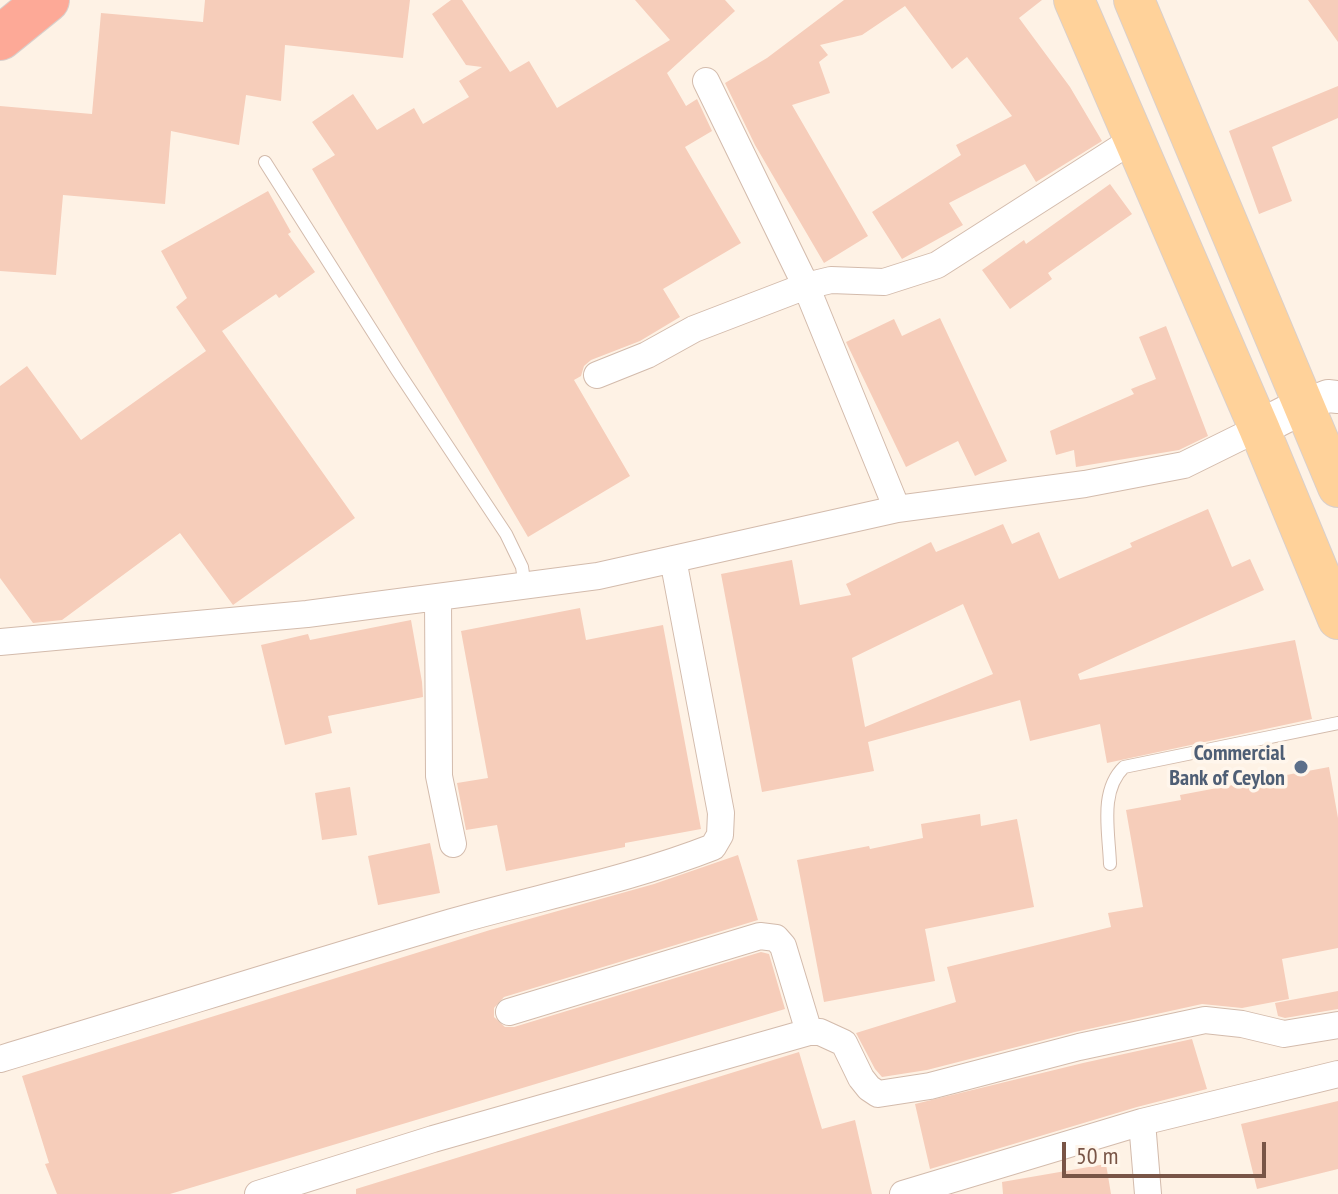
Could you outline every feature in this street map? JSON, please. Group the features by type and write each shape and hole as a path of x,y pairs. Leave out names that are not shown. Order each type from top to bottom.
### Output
{"highway":[{"path":"0,38 45,2"}],"main road":[{"path":"1074,0 1338,619"},
{"path":"1134,0 1321,401 1338,487"},
{"path":"1259,428 1321,401"}],"street":[{"path":"706,81 806,286 897,509"},
{"path":"597,375 647,355 694,329 806,286 831,280 884,282 937,265 1134,139"},
{"path":"0,642 307,614 598,576 897,509 1085,484 1184,465 1259,428"},
{"path":"0,1059 264,977 504,907 675,862 713,847 720,835 721,813 673,559"},
{"path":"438,599 439,764 453,844"},
{"path":"509,1012 760,936 776,938 783,946 809,1032"},
{"path":"258,1194 433,1139 809,1032 820,1032 844,1043 861,1078 878,1094 930,1086 1079,1047 1205,1020 1242,1024 1284,1034 1338,1025"},
{"path":"903,1194 1142,1122 1338,1074"},
{"path":"1142,1122 1148,1194"}],"lane":[{"path":"265,162 506,534 522,567 525,587"},
{"path":"1110,864 1107,800 1113,778 1124,767 1338,723"}],"building":[{"path":"205,0 410,0 403,58 285,45 281,101 246,95 239,145 171,131 165,204 63,195 56,275 0,271 0,106 92,114 101,13 203,22"},
{"path":"451,0 462,0 510,72 529,61 557,108 670,40 635,0 725,0 735,11 667,73 686,106 697,99 712,131 685,147 741,243 663,289 680,317 640,341 591,360 584,366 581,376 574,380 630,476 528,537 312,169 335,155 312,122 353,94 377,130 414,108 423,124 469,97 459,81 482,67 466,65 432,14"},
{"path":"844,0 1042,0 1019,18 1070,87 1102,141 1036,182 1025,164 949,203 963,225 902,259 872,212 961,155 956,145 1012,116 967,57 952,69 905,6 862,35 820,45 828,55 819,62 830,93 792,105 868,236 824,263 755,145 725,83 767,58"},
{"path":"1308,0 1338,0 1338,42"},
{"path":"1338,86 1338,118 1272,147 1292,201 1259,214 1229,131"},
{"path":"1110,184 1132,214 1048,273 1052,279 1010,309 982,270 1024,240 1026,244"},
{"path":"268,191 291,232 288,234 315,272 279,298 276,294 222,331 355,518 233,605 180,533 62,620 33,623 0,578 0,386 27,366 81,440 206,351 176,307 187,298 161,251"},
{"path":"940,318 1007,461 975,476 958,441 906,467 846,342 894,319 902,336"},
{"path":"1166,326 1208,436 1179,450 1076,467 1074,450 1056,455 1050,431 1134,394 1131,389 1156,379 1139,337"},
{"path":"1208,509 1232,567 1250,559 1264,590 1078,674 1080,680 1295,640 1312,719 1107,763 1100,724 1030,741 1020,700 868,742 874,771 762,792 721,574 792,560 800,605 851,595 846,584 931,542 936,552 1003,524 1012,544 1039,532 1059,579 1132,547 1130,543","holes":["963,604 993,674 865,727 852,658"]},
{"path":"580,608 586,640 663,625 701,829 506,871 497,825 466,830 457,783 488,778 461,631"},
{"path":"411,620 423,697 328,716 332,733 285,745 261,645 308,634 310,640"},
{"path":"1329,767 1338,818 1338,948 1282,959 1289,999 1242,1008 1202,1004 1075,1032 927,1070 882,1077 875,1069 856,1033 956,1002 947,967 1111,927 1108,913 1143,907 1126,810 1181,800 1180,795"},
{"path":"350,787 357,835 322,840 315,793"},
{"path":"980,814 981,826 1017,819 1034,907 925,929 935,981 824,1002 797,860 923,838 921,824"},
{"path":"430,843 440,893 378,905 368,856"},
{"path":"738,855 758,920 504,997 494,1008 494,1017 505,1027 514,1027 761,952 769,954 785,1009 170,1194 57,1194 45,1164 49,1163 22,1076 490,930 654,884"},
{"path":"1338,991 1338,1009 1285,1018 1278,1016 1275,1003"},
{"path":"1192,1039 1207,1089 930,1169 915,1104"},
{"path":"799,1052 822,1129 855,1120 872,1194 356,1194 356,1189"},
{"path":"1338,1101 1338,1169 1257,1189 1241,1124"},
{"path":"1106,1164 1111,1194 1003,1194 1002,1182"}],"place":[{"name":"Commercial Bank of Ceylon","path":"1301,767"}]}
